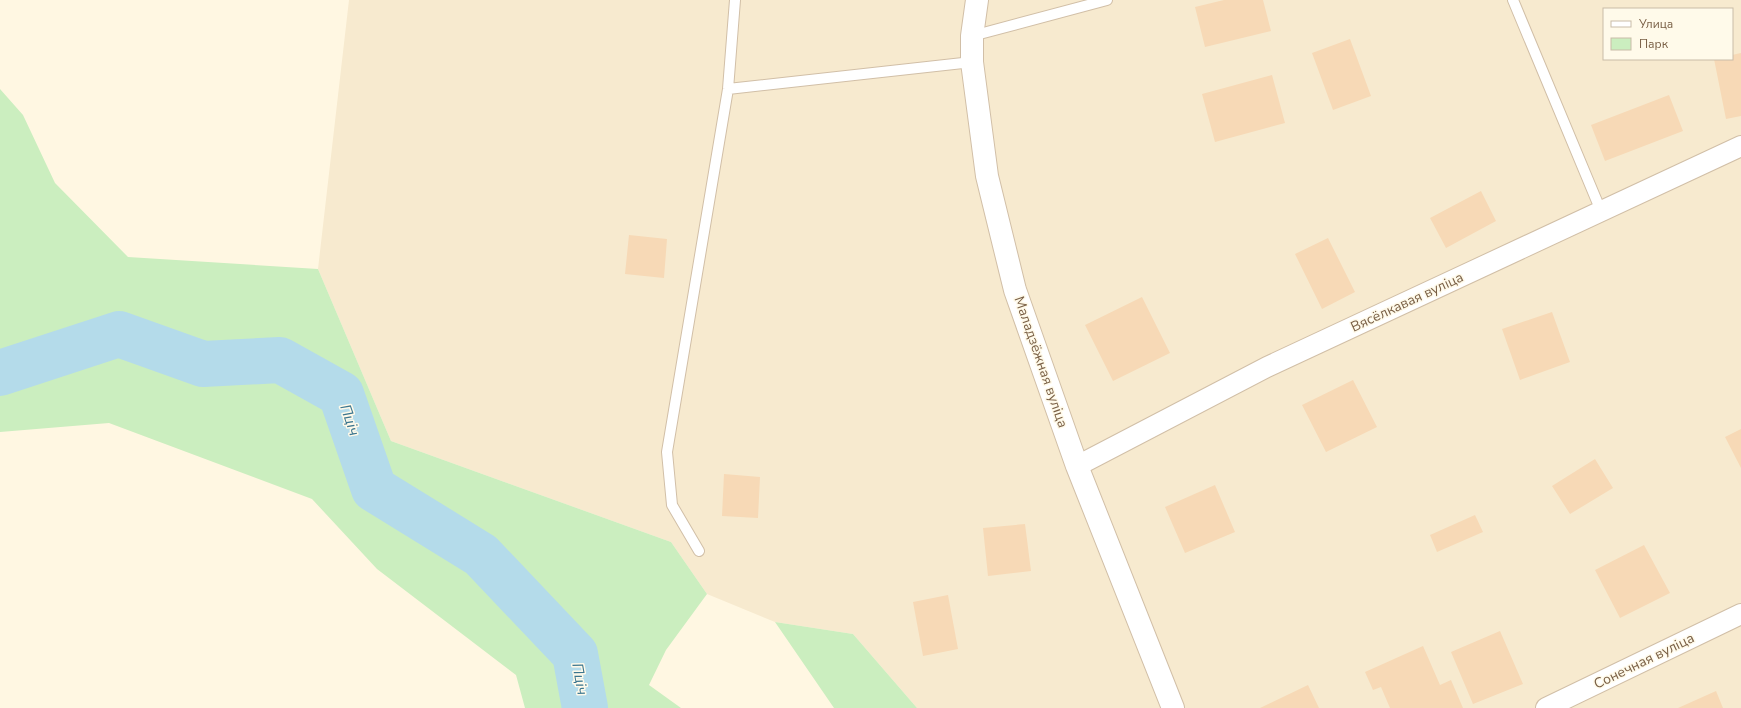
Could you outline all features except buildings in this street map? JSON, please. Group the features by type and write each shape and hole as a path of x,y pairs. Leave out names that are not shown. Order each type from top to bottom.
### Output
{"street":[{"name":"Маладзёжная вуліца","path":"977,0 972,36 972,62 987,176 1015,290 1077,466 1173,708"},
{"name":"Вясёлкавая вуліца","path":"1077,466 1267,367 1741,146"},
{"name":"Сонечная вуліца","path":"1546,708 1741,614"}],"lane":[{"path":"699,551 672,505 667,452 728,89 735,0"},
{"path":"972,36 1106,0"},
{"path":"1513,0 1601,211"},
{"path":"728,89 972,62"}],"shaded area":[{"path":"349,0 1741,0 1741,708 917,708 853,634 775,622 707,594 671,542 391,441 318,269"}],"green space":[{"path":"0,89 23,115 55,183 128,257 318,269 391,441 671,542 707,594 666,650 649,685 681,708 525,708 516,675 377,569 312,499 109,423 0,432"},
{"path":"775,622 853,634 917,708 834,708"}],"waterway":[{"name":"Пціч","path":"0,373 119,334 203,364 280,360 341,394 374,489 481,555 575,654 585,708"}]}
